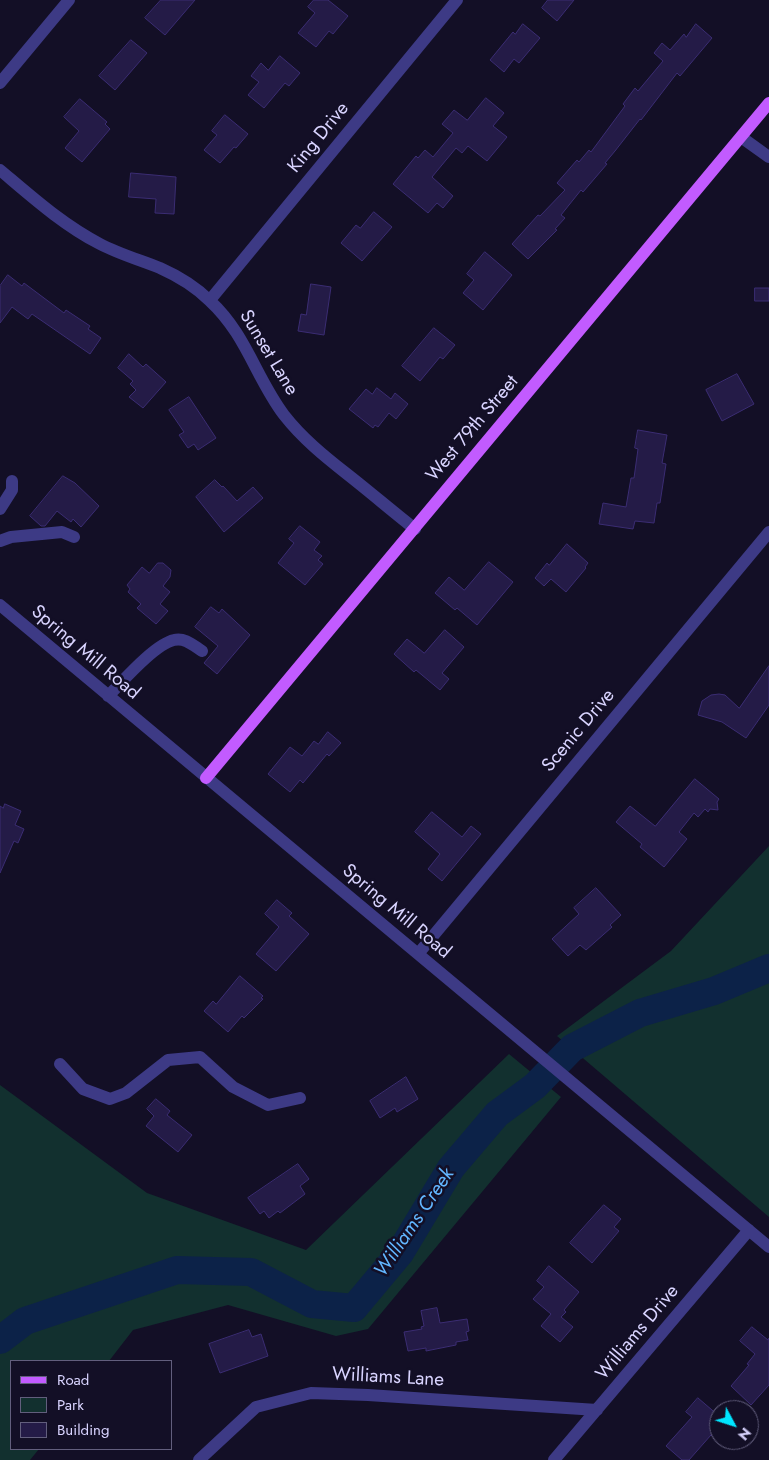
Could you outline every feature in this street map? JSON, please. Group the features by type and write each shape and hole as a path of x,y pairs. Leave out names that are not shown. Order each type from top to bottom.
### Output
{"main road":[{"name":"West 79th Street","path":"206,778 769,103"}],"street":[{"path":"0,83 70,0"},
{"name":"King Drive","path":"210,300 456,0"},
{"path":"741,137 769,157"},
{"name":"Sunset Lane","path":"0,170 76,231 107,248 167,271 193,286 210,300 235,328 273,400 297,430 318,450 415,529"},
{"path":"0,509 12,490 12,481"},
{"path":"0,541 62,532 74,537"},
{"name":"Scenic Drive","path":"418,954 769,532"},
{"name":"Spring Mill Road","path":"0,605 769,1247"},
{"path":"108,696 162,645 175,639 182,640 202,651"},
{"path":"60,1064 83,1089 110,1099 126,1093 168,1060 200,1056 233,1086 268,1105 300,1098"},
{"name":"Williams Drive","path":"554,1460 749,1230"},
{"name":"Williams Lane","path":"199,1460 256,1407 311,1393 597,1410"}],"green space":[{"path":"769,846 769,1217 557,1036 671,951"},
{"path":"509,1054 561,1097 368,1329 336,1336 228,1305 133,1330 110,1360 10,1360 10,1450 38,1450 30,1460 0,1460 0,1085 147,1193 306,1250"}],"building":[{"path":"161,0 195,0 165,35 145,18"},
{"path":"314,0 328,0 348,16 333,34 329,31 316,47 298,33 315,13 308,7"},
{"path":"548,0 574,0 557,21 542,8"},
{"path":"523,24 540,38 519,63 514,59 504,72 490,60 513,32 515,34"},
{"path":"696,24 712,38 680,76 677,73 605,163 607,164 583,192 581,190 561,215 565,218 555,229 557,230 528,259 512,244 538,215 540,216 565,190 557,183 577,160 579,162 589,150 591,152 625,106 623,104 635,88 638,91 663,61 654,53 662,43 670,50 684,34 686,37"},
{"path":"131,40 147,53 115,90 99,76"},
{"path":"280,56 300,73 289,86 285,83 264,108 248,95 259,82 251,76 261,63 268,70"},
{"path":"486,98 504,113 493,126 507,137 487,161 468,146 462,153 456,148 432,177 453,196 443,208 437,203 428,213 393,184 416,156 418,158 425,150 433,157 453,133 442,124 454,110 467,120"},
{"path":"80,99 107,122 105,124 110,129 82,162 65,148 79,131 64,117"},
{"path":"225,115 248,134 220,163 204,150 217,135 212,131"},
{"path":"131,173 176,177 174,214 155,213 156,199 129,197"},
{"path":"374,212 392,227 362,261 341,243 356,225 360,228"},
{"path":"485,252 512,275 483,310 463,293 474,280 467,274"},
{"path":"8,275 22,286 24,283 64,313 66,310 90,326 88,329 101,338 90,354 32,314 28,319 12,307 0,323 0,286"},
{"path":"311,284 331,287 324,335 298,331 301,314 306,315"},
{"path":"755,288 769,288 769,301 755,301"},
{"path":"434,328 455,345 443,359 440,357 420,381 402,366"},
{"path":"129,354 143,367 146,364 166,382 143,408 129,397 136,390 130,384 133,381 118,368"},
{"path":"737,374 754,404 722,421 706,390"},
{"path":"377,388 391,399 395,393 408,404 396,419 389,413 378,427 375,425 373,428 349,409 366,389 372,394"},
{"path":"189,397 216,438 198,450 194,444 188,448 179,435 184,432 169,410"},
{"path":"638,430 667,435 662,463 666,464 660,503 657,503 654,523 635,521 633,529 599,524 603,503 626,507 631,478 634,478 638,449 635,448"},
{"path":"63,476 75,483 99,506 81,527 73,519 71,522 57,511 45,526 41,526 30,516"},
{"path":"215,480 237,501 253,487 263,498 224,532 196,497"},
{"path":"300,526 320,542 314,550 322,556 318,560 323,564 305,585 278,563 294,543 289,539"},
{"path":"567,544 588,563 566,592 551,579 544,586 535,578 547,563 549,565"},
{"path":"489,562 513,582 477,625 435,593 449,577 464,590"},
{"path":"158,563 163,563 171,570 170,577 163,586 170,592 160,604 168,611 156,624 137,608 141,604 128,592 130,589 127,585 142,567 149,573"},
{"path":"211,607 219,613 222,609 250,635 217,674 204,663 218,646 195,627"},
{"path":"445,630 464,647 442,673 449,679 440,690 416,670 414,672 394,654 407,639 424,653"},
{"path":"769,666 769,705 746,738 722,722 698,715 702,701 711,695 725,695 739,708"},
{"path":"328,732 341,743 329,756 327,754 303,783 300,780 290,792 268,774 290,747 302,756 314,741 318,744"},
{"path":"695,779 719,799 717,802 718,810 710,809 708,812 705,809 698,817 694,813 679,832 687,839 664,867 640,847 642,844 616,822 630,806 655,826"},
{"path":"5,804 21,811 15,825 24,829 18,843 14,841 0,873 0,806 3,808"},
{"path":"432,812 462,837 471,826 481,834 442,881 428,869 440,854 415,832"},
{"path":"596,888 621,915 610,925 612,927 586,950 580,945 568,956 552,939 579,914 574,908"},
{"path":"277,900 292,913 289,916 309,934 276,971 256,954 279,927 265,914"},
{"path":"240,976 263,996 261,998 263,999 244,1018 242,1016 228,1032 204,1011 213,1001 216,1004"},
{"path":"406,1077 418,1099 397,1112 395,1108 380,1118 370,1101"},
{"path":"156,1099 170,1111 167,1115 192,1135 178,1152 146,1126 154,1116 147,1109"},
{"path":"298,1164 309,1179 300,1186 305,1194 280,1213 278,1211 269,1218 264,1211 260,1214 248,1198"},
{"path":"604,1205 621,1219 614,1227 619,1231 592,1263 570,1243"},
{"path":"549,1266 579,1292 564,1310 566,1312 561,1317 573,1327 560,1342 541,1326 551,1314 533,1299 544,1287 537,1281"},
{"path":"437,1308 440,1323 467,1319 469,1331 466,1332 468,1340 456,1342 456,1345 426,1351 426,1348 408,1351 404,1332 422,1329 421,1327 424,1326 421,1311"},
{"path":"752,1327 768,1340 769,1338 769,1385 756,1400 746,1400 731,1386 749,1365 747,1364 755,1354 740,1341"},
{"path":"249,1330 252,1337 261,1334 268,1356 220,1373 209,1344"},
{"path":"698,1398 709,1407 709,1437 689,1460 682,1460 666,1446 692,1417 686,1412"}],"waterway":[{"name":"Williams Creek","path":"0,1340 25,1321 177,1270 251,1272 312,1304 354,1308 400,1253 451,1168 497,1114 535,1086 572,1048 640,1013 714,991 769,968"}]}
